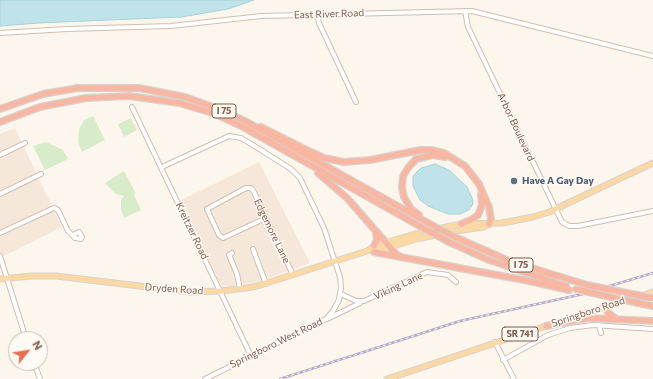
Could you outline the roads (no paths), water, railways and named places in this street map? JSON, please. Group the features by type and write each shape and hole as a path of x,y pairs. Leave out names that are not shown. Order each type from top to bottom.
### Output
{"highway":[{"name":"I 75","path":"0,109 22,100 54,92 97,87 128,87 162,92 191,99 224,111 245,121 437,228 509,261 587,285 653,296"},
{"name":"I 75","path":"0,122 40,107 77,99 124,96 155,98 189,105 213,113 243,127 416,224 477,255 515,270 572,289 653,306"},
{"path":"245,121 269,130 324,158 344,162 370,160 421,150 431,150 444,153 465,166 479,184 489,207 489,224"},
{"path":"292,154 330,182 348,198 373,228 400,256 416,261"},
{"path":"427,222 411,209 402,194 403,176 411,163 416,159 432,155 452,161 467,173 481,195 489,224"},
{"path":"461,224 478,215 482,205 481,195"},
{"path":"373,228 377,238 374,249 416,261 572,289"},
{"path":"607,306 609,315 618,319"},
{"path":"546,326 588,318 653,321"}],"main road":[{"name":"Dryden Road","path":"0,279 56,276 173,291 221,292 240,289 266,284 389,245 455,231 484,227 489,224 524,220 555,209 653,163"},
{"name":"Dryden Road","path":"389,245 422,232 461,224 484,222 489,224"},
{"name":"Springboro Road","path":"387,379 607,306 653,296"}],"street":[{"name":"East River Road","path":"0,33 67,29 171,26 238,18 317,14 464,11 482,13 653,56"},
{"name":"Arbor Boulevard","path":"464,11 468,27 562,222 574,227 653,211"},
{"path":"317,14 318,23 356,102"},
{"name":"Kreitzer Road","path":"132,107 251,356"},
{"name":"Springboro West Road","path":"162,167 222,138 232,136 241,138 291,169 298,176 324,228 336,261 341,284 336,308 323,321 205,379"},
{"path":"0,155 25,143"},
{"path":"0,194 41,174"},
{"name":"Edgemore Lane","path":"266,218 225,238 220,237 207,211 208,208 246,188 250,188 266,218 293,275"},
{"path":"0,233 54,208 58,210 68,231 73,235"},
{"path":"254,249 266,284"},
{"path":"232,253 228,255 237,274 240,289"},
{"path":"0,256 24,331"},
{"name":"Viking Lane","path":"323,321 428,272 448,275 456,282"},
{"name":"Viking Lane","path":"340,294 356,302 362,302"},
{"path":"599,325 601,333"},
{"path":"504,360 559,331 577,326 599,325 653,329"},
{"path":"495,342 514,379"}],"water":[{"path":"0,0 254,0 228,9 181,17 0,26"},
{"path":"435,164 449,170 467,187 473,200 473,204 469,210 460,214 448,214 428,206 420,200 413,186 413,176 421,168"}],"railway":[{"path":"280,379 460,321 583,294 653,273"}],"place":[{"name":"Have A Gay Day","path":"514,181"}]}
